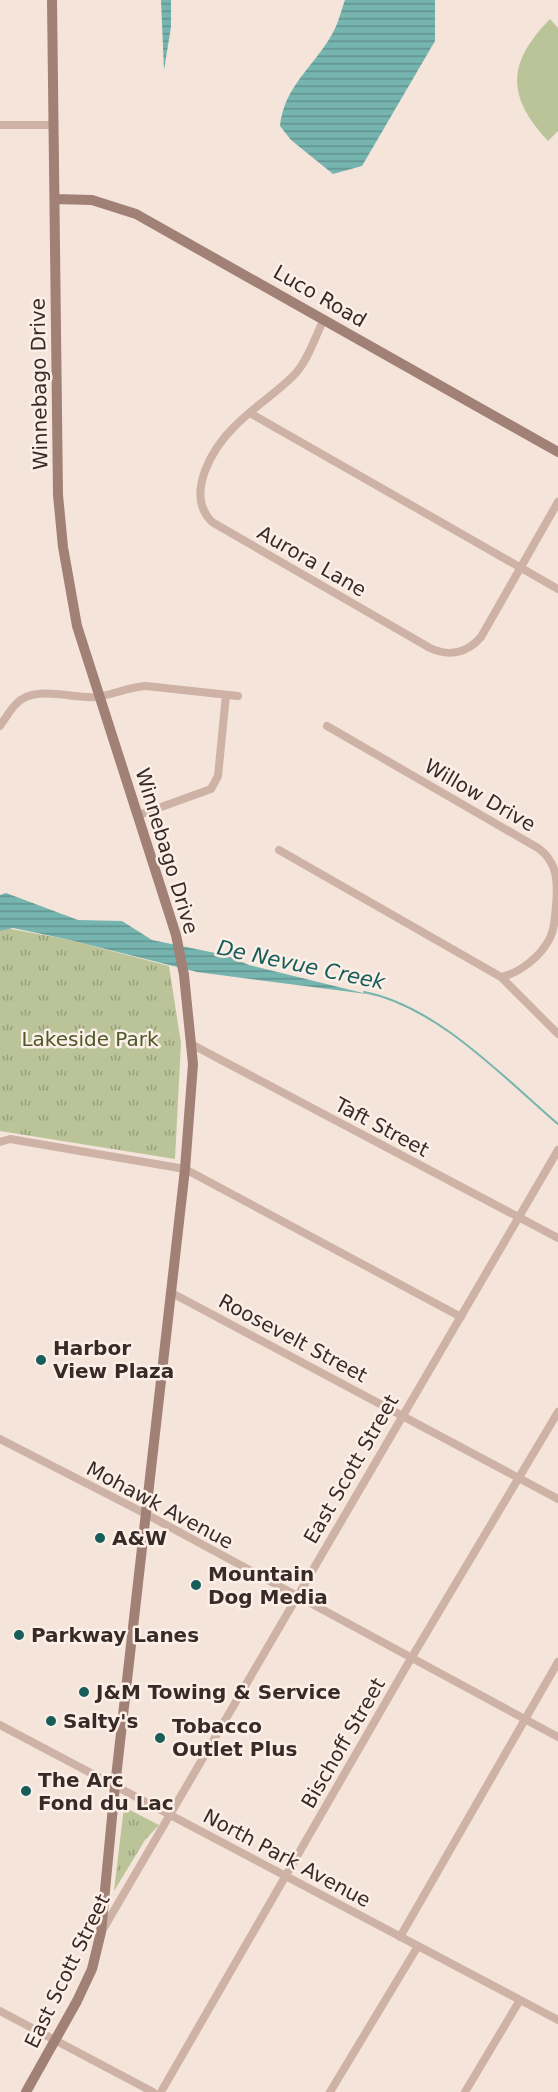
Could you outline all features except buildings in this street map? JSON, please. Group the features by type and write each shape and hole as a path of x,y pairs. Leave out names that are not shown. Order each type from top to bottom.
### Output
{"main road":[{"name":"Winnebago Drive","path":"52,0 52,125 60,522 71,601 98,697 139,815 176,935 184,975 193,1064 185,1169 115,1786 101,1932"},
{"name":"Luco Road","path":"55,199 92,200 136,214 558,452"},
{"name":"East Scott Street","path":"26,2092 56,2041 92,1969 101,1932"}],"street":[{"path":"0,125 52,125"},
{"name":"Aurora Lane","path":"324,319 299,369 227,435 203,476 199,498 206,516 216,526 410,637 442,652 456,653 469,648 481,638 558,502"},
{"path":"250,413 558,589"},
{"path":"0,726 16,703 24,697 38,694 98,697 131,686 146,686 238,696"},
{"path":"139,815 211,789 218,776 226,695"},
{"name":"Willow Drive","path":"327,726 538,848 551,859 558,880 552,934 544,946 521,969 501,977"},
{"path":"279,850 501,977 558,1034"},
{"name":"Taft Street","path":"191,1044 558,1238"},
{"path":"0,1142 10,1139 185,1169 461,1317"},
{"name":"East Scott Street","path":"101,1932 171,1816 558,1150"},
{"name":"Roosevelt Street","path":"170,1292 558,1499"},
{"name":"Bischoff Street","path":"161,2092 411,1658 558,1412"},
{"name":"Mohawk Avenue","path":"0,1439 146,1514 297,1598 558,1737"},
{"path":"400,1937 558,1662"},
{"name":"North Park Avenue","path":"0,1725 520,2000 557,2017"},
{"path":"330,2092 418,1946"},
{"path":"465,2092 520,2000"},
{"path":"0,2011 153,2092"}],"green space":[{"path":"550,19 558,28 558,131 548,141 534,125 525,109 517,80 519,65 526,50"},
{"name":"Lakeside Park","path":"5,928 66,939 169,966 181,1043 175,1159 0,1131 0,931"},
{"path":"124,1807 159,1825 145,1840 114,1891"}],"water":[{"path":"161,0 171,0 171,27 164,70"},
{"path":"345,0 435,0 435,41 362,166 333,174 291,140 280,126 287,100 331,36"},
{"path":"6,893 78,920 122,921 152,940 225,955 249,965 367,994 197,972 66,939 13,928 0,931 0,895"}],"waterway":[{"name":"De Nevue Creek","path":"364,992 391,1000 443,1028 492,1065 558,1124"}],"place":[{"name":"Harbor View Plaza","path":"41,1360"},
{"name":"A&W","path":"100,1538"},
{"name":"Mountain Dog Media","path":"196,1585"},
{"name":"Parkway Lanes","path":"19,1635"},
{"name":"J&M Towing & Service","path":"84,1692"},
{"name":"Salty's","path":"51,1721"},
{"name":"Tobacco Outlet Plus","path":"160,1738"},
{"name":"The Arc Fond du Lac","path":"26,1791"}]}
